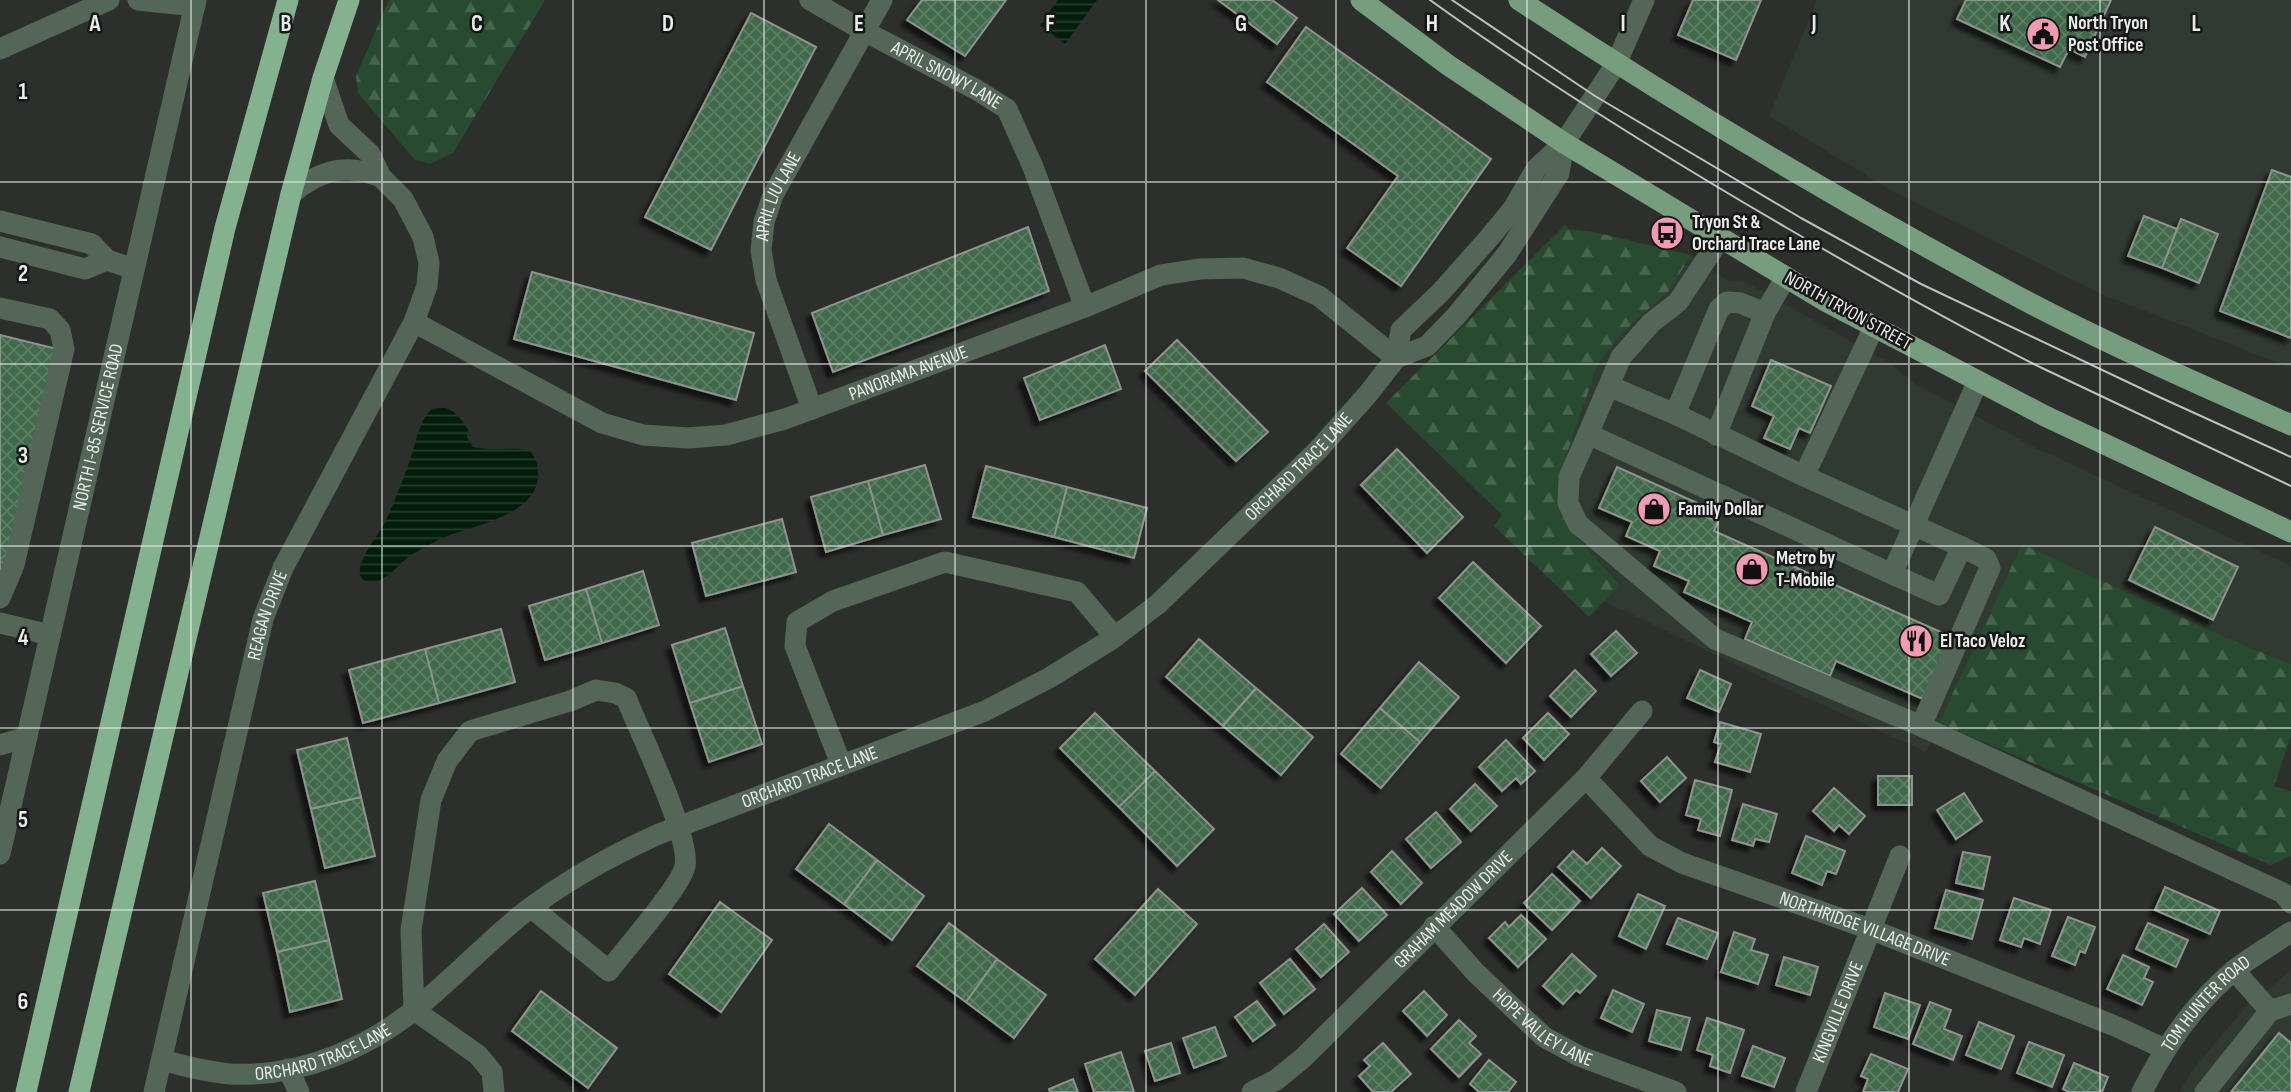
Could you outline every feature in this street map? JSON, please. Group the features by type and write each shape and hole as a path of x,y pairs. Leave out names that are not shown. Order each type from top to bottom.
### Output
{"highway":[{"path":"26,1092 225,228 288,0"},
{"path":"79,1092 291,194 323,78 349,0"}],"main road":[{"name":"NORTH TRYON STREET","path":"1361,0 1448,65 1564,143 1786,277 1978,381 2158,471 2291,532"},
{"path":"1519,0 1616,64 1824,189 2011,292 2140,357 2291,425"}],"street":[{"path":"0,49 108,0"},
{"path":"138,0 196,3"},
{"name":"APRIL SNOWY LANE","path":"810,0 978,90 1007,109 1033,167 1085,307"},
{"name":"APRIL LIU LANE","path":"812,409 766,280 761,250 764,222 773,195 882,0"},
{"name":"ORCHARD TRACE LANE","path":"162,1060 230,1074 266,1073 316,1063 354,1048 414,1010 500,932 531,908 573,878 625,849 985,711 1049,678 1115,637 1172,591 1254,513 1318,450 1368,394 1396,358 1402,330 1441,292 1489,238 1513,209 1536,169 1564,143 1616,64 1644,0"},
{"name":"NORTH I-85 SERVICE ROAD","path":"0,854 196,3"},
{"name":"REAGAN DRIVE","path":"154,1092 263,619 283,568 414,322 427,286 429,263 423,237 404,199 382,177 370,154 339,125 323,78"},
{"name":"ORCHARD TRACE LANE","path":"1396,358 1427,346 1457,315 1507,254 1559,173 1564,143"},
{"path":"291,194 307,180 334,171 365,170 382,177"},
{"path":"0,220 92,244 107,260 134,269"},
{"path":"1721,237 1678,302 1651,323 1620,357 1569,477 1568,503 1578,524 1714,639 1921,726 2283,893 2291,903"},
{"path":"0,247 85,269 107,260"},
{"name":"PANORAMA AVENUE","path":"414,322 602,422 643,435 688,439 726,435 785,419 1085,307 1161,275 1200,269 1243,268 1279,278 1319,296 1396,358"},
{"path":"1716,435 1765,313 1786,277"},
{"path":"1675,414 1719,309 1727,302 1740,303 1765,313"},
{"path":"0,308 50,319 61,330 64,349 15,565 0,598"},
{"path":"1804,477 1874,327"},
{"path":"1892,574 1978,381"},
{"path":"1609,386 1986,559 1990,568 1921,726"},
{"path":"1588,434 1940,595 1962,547"},
{"path":"841,765 795,646 797,622 833,601 945,562 1077,592 1115,637"},
{"path":"0,624 50,635"},
{"path":"494,1092 492,1072 478,1055 414,1010 411,930 431,800 447,761 470,731 570,701 596,690 615,693 626,698 678,827 686,850 685,868 671,891 609,971 531,908"},
{"name":"GRAHAM MEADOW DRIVE","path":"1252,1092 1279,1086 1303,1058 1434,926 1586,778 1642,711"},
{"path":"0,745 27,737"},
{"name":"NORTHRIDGE VILLAGE DRIVE","path":"1586,778 1634,831 1664,855 1870,929 2115,1026 2165,1049"},
{"name":"KINGVILLE DRIVE","path":"1806,1092 1900,856"},
{"name":"HOPE VALLEY LANE","path":"1434,926 1476,973 1544,1037 1579,1056 1676,1092"},
{"name":"TOM HUNTER ROAD","path":"2142,1092 2177,1031 2217,986 2234,970 2291,932"},
{"path":"2234,970 2270,1012"},
{"path":"2205,1092 2270,1012 2291,1004"},
{"path":"288,1069 299,1092"}],"shaded area":[{"path":"1058,0 1097,0 1065,44 1040,25"},
{"path":"1817,0 2291,0 2291,368 2099,293 1892,191 1769,116"},
{"path":"1691,255 1728,281 1742,280 1890,363 1914,383 2036,448 2291,566 2291,664 2225,637 2022,544 1926,752 1604,601 1620,584 1574,534 1562,468 1598,364 1623,332 1669,291"},
{"path":"442,407 451,410 460,418 468,430 467,437 473,447 530,451 538,469 535,490 526,502 498,519 436,541 408,557 376,582 364,580 360,575 362,561 391,509 423,420 431,410"},
{"path":"2291,970 2291,1092 2180,1092 2191,1072 2243,1010"}],"green space":[{"path":"389,0 545,0 453,153 430,164 415,160 358,93 356,76"},
{"path":"1565,225 1569,229 1594,232 1691,255 1669,291 1623,332 1598,364 1562,468 1574,534 1620,585 1589,617 1494,526 1502,515 1386,403"},
{"path":"2022,544 2225,637 2291,664 2291,736 2274,786 2291,791 2291,856 2271,865 1939,723"}],"building":[{"path":"922,0 1006,0 965,56 907,20"},
{"path":"1218,0 1272,0 1297,18 1277,44"},
{"path":"1693,0 1761,0 1736,60 1678,35"},
{"name":"North Tryon Post Office","path":"1966,0 2111,0 2085,57 2069,49 2060,67 1957,19"},
{"path":"751,13 816,47 711,250 645,217"},
{"path":"1306,27 1491,159 1401,286 1347,248 1398,176 1267,82"},
{"path":"2272,170 2291,177 2291,338 2220,311"},
{"path":"2144,216 2177,229 2162,268 2128,256"},
{"path":"2181,219 2218,234 2199,283 2162,268"},
{"path":"1028,227 1049,291 833,372 812,313"},
{"path":"532,272 754,333 736,400 514,339"},
{"path":"0,335 57,349 0,583"},
{"path":"1177,340 1268,432 1236,461 1145,371"},
{"path":"1105,345 1121,389 1040,420 1024,378"},
{"path":"1771,360 1831,386 1810,433 1799,428 1790,449 1764,438 1774,416 1752,406"},
{"path":"1397,449 1463,517 1427,553 1361,485"},
{"path":"925,465 941,519 883,535 868,481"},
{"path":"986,466 1067,487 1054,537 973,517"},
{"path":"1617,467 1704,506 1700,514 1718,522 1714,531 1952,637 1925,700 1836,661 1830,676 1745,639 1752,622 1684,592 1689,581 1654,566 1660,551 1626,536 1632,522 1599,508"},
{"path":"868,481 883,535 826,552 811,497"},
{"path":"1067,487 1147,508 1134,558 1054,537"},
{"path":"782,519 796,572 706,596 692,543"},
{"path":"2155,527 2238,567 2213,620 2129,580"},
{"path":"1473,562 1541,626 1506,663 1439,598"},
{"path":"643,571 659,625 602,643 586,589"},
{"path":"586,589 602,643 545,660 529,606"},
{"path":"725,628 743,686 690,703 672,645"},
{"path":"501,629 515,682 439,703 425,649"},
{"path":"1616,631 1637,653 1611,676 1591,654"},
{"path":"1199,639 1256,688 1223,726 1166,677"},
{"path":"425,649 439,703 363,723 349,670"},
{"path":"1419,662 1459,697 1420,742 1380,708"},
{"path":"1575,670 1596,691 1571,717 1550,696"},
{"path":"1700,670 1731,684 1719,712 1687,698"},
{"path":"743,686 762,744 709,762 690,703"},
{"path":"1256,688 1313,737 1281,775 1223,726"},
{"path":"1380,708 1420,742 1381,788 1341,754"},
{"path":"1095,713 1155,771 1119,807 1060,748"},
{"path":"1548,713 1569,734 1544,760 1523,738"},
{"path":"1720,722 1761,734 1750,772 1715,762 1721,744 1714,742"},
{"path":"347,738 361,797 311,809 297,750"},
{"path":"1506,740 1535,771 1521,784 1516,778 1502,791 1479,767"},
{"path":"1667,757 1686,778 1660,802 1641,781"},
{"path":"1155,771 1214,829 1177,866 1119,807"},
{"path":"1878,776 1912,776 1912,805 1878,805"},
{"path":"1695,780 1732,790 1720,836 1698,830 1701,819 1686,815"},
{"path":"1475,784 1497,806 1471,831 1450,809"},
{"path":"1834,788 1865,816 1849,834 1839,825 1834,831 1813,811"},
{"path":"1964,793 1982,821 1956,839 1937,810"},
{"path":"361,797 375,856 325,868 311,809"},
{"path":"1743,804 1777,814 1769,842 1755,839 1753,846 1732,840"},
{"path":"1436,812 1461,842 1431,868 1406,839"},
{"path":"829,824 877,860 844,904 796,869"},
{"path":"1806,836 1845,851 1836,874 1827,871 1822,885 1792,873"},
{"path":"1602,848 1621,866 1591,898 1558,867 1573,851 1587,864"},
{"path":"1392,851 1422,883 1401,904 1371,872"},
{"path":"1963,852 1990,857 1983,889 1956,883"},
{"path":"877,860 924,896 892,940 844,904"},
{"path":"1552,874 1580,901 1552,930 1524,903"},
{"path":"315,881 329,940 277,952 263,893"},
{"path":"2165,887 2220,911 2210,934 2155,910"},
{"path":"1362,888 1387,915 1359,941 1334,914"},
{"path":"1158,889 1197,924 1135,995 1095,959"},
{"path":"1946,890 1983,900 1972,939 1935,928"},
{"path":"1638,894 1665,906 1646,949 1619,936"},
{"path":"2014,898 2051,910 2040,944 2024,938 2021,947 2000,940"},
{"path":"720,902 772,940 721,1012 669,974"},
{"path":"1521,915 1546,939 1518,967 1489,938 1505,922 1509,927"},
{"path":"2068,917 2095,927 2085,953 2080,951 2075,965 2052,956"},
{"path":"1678,918 1718,933 1707,959 1667,944"},
{"path":"949,923 997,959 966,1002 917,966"},
{"path":"2148,923 2188,940 2176,967 2136,949"},
{"path":"1324,924 1349,952 1321,977 1296,949"},
{"path":"1734,932 1755,939 1751,950 1768,955 1758,984 1721,972"},
{"path":"329,940 342,999 290,1012 277,952"},
{"path":"1572,954 1596,976 1580,993 1576,990 1563,1004 1543,986"},
{"path":"2123,955 2149,967 2144,978 2153,982 2142,1005 2107,989"},
{"path":"1784,957 1818,967 1810,995 1776,985"},
{"path":"997,959 1046,995 1014,1038 966,1002"},
{"path":"1290,959 1315,989 1284,1014 1260,983"},
{"path":"1613,990 1644,1004 1632,1032 1601,1018"},
{"path":"541,991 617,1048 588,1088 512,1031"},
{"path":"1424,991 1447,1015 1427,1036 1403,1011"},
{"path":"1885,993 1920,1005 1908,1039 1874,1027"},
{"path":"1257,1001 1275,1025 1253,1041 1235,1017"},
{"path":"1930,1002 1951,1010 1944,1029 1962,1036 1953,1060 1913,1044"},
{"path":"1657,1010 1690,1018 1681,1050 1649,1041"},
{"path":"1707,1018 1744,1030 1730,1073 1710,1066 1713,1055 1697,1050"},
{"path":"1459,1020 1476,1036 1469,1043 1481,1054 1459,1077 1431,1049"},
{"path":"1979,1022 2014,1036 2001,1069 1966,1055"},
{"path":"1215,1027 1226,1056 1194,1068 1183,1038"},
{"path":"2279,1033 2291,1043 2291,1092 2231,1092"},
{"path":"2029,1042 2064,1055 2052,1087 2017,1073"},
{"path":"1171,1043 1180,1073 1155,1081 1145,1051"},
{"path":"1383,1043 1411,1074 1391,1092 1373,1092 1359,1076 1370,1066 1364,1060"},
{"path":"1753,1046 1785,1058 1774,1087 1742,1076"},
{"path":"1121,1052 1134,1092 1094,1092 1085,1064"},
{"path":"1871,1054 1908,1069 1898,1092 1863,1092 1868,1079 1861,1076"},
{"path":"1489,1060 1516,1082 1508,1092 1479,1092 1470,1084"},
{"path":"2074,1063 2108,1077 2102,1092 2069,1092 2063,1089"},
{"path":"1073,1079 1078,1092 1050,1092 1049,1089"}],"tram line":[{"path":"1430,0 1517,61 1651,147 1882,282 2042,368 2291,486"},
{"path":"1452,0 1595,96 1801,218 1921,284 2291,457"}],"place":[{"name":"North Tryon Post Office","path":"2043,34"},
{"name":"Tryon St & Orchard Trace Lane","path":"1667,233"},
{"name":"Family Dollar","path":"1654,509"},
{"name":"Metro by T-Mobile","path":"1752,569"},
{"name":"El Taco Veloz","path":"1916,641"}]}
